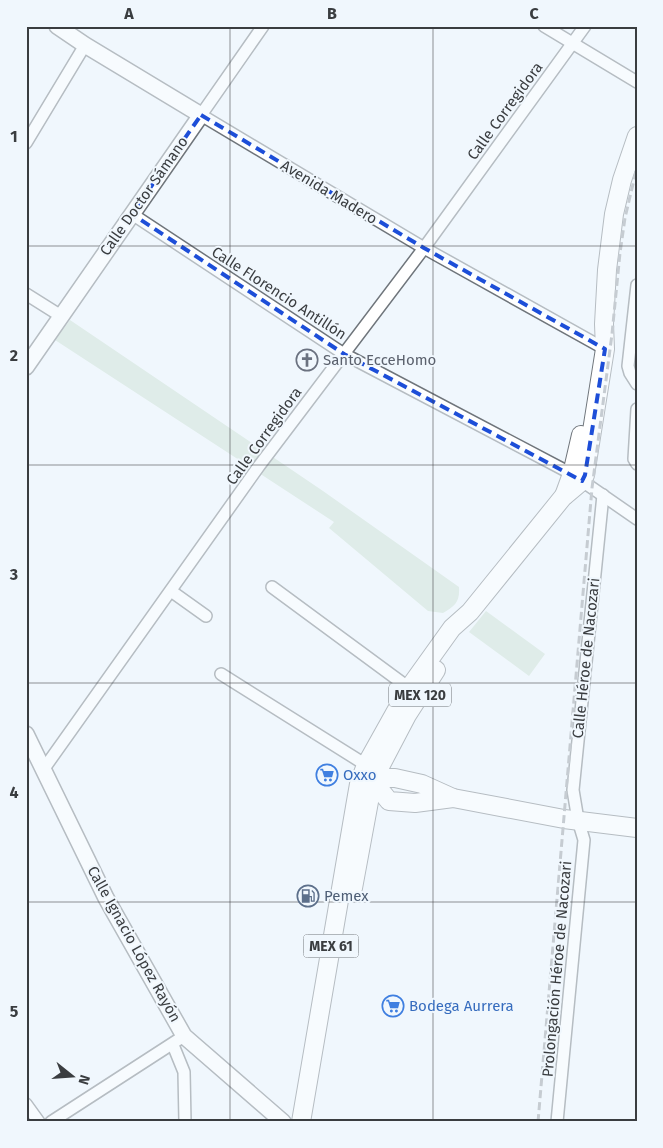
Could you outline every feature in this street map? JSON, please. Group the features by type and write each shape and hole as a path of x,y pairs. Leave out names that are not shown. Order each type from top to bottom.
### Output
{"main road":[{"path":"577,478 579,447 601,347 607,270 614,214 622,180 637,136"},
{"name":"MEX 120","path":"366,775 409,688 452,628 470,612 577,478"},
{"name":"MEX 120","path":"366,775 390,746 470,612"},
{"path":"390,746 399,768 416,782"},
{"path":"366,775 416,782 454,798 564,819 637,828"},
{"path":"366,775 389,802"},
{"name":"MEX 61","path":"313,1122 366,814 366,775"},
{"name":"MEX 61","path":"301,1122 366,775"},
{"path":"366,814 372,808 389,802 415,803 454,798"}],"street":[{"name":"Avenida Madero","path":"57,26 85,45 424,248 601,347"},
{"name":"Calle Doctor Sámano","path":"26,367 263,26"},
{"path":"544,26 637,82"},
{"name":"Calle Corregidora","path":"43,770 259,466 424,248 585,26"},
{"path":"26,143 85,45"},
{"name":"Calle Florencio Antillón","path":"132,214 344,354 577,478 636,516"},
{"path":"637,284 628,366 637,384"},
{"path":"26,294 60,316"},
{"path":"637,409 634,458 637,464"},
{"name":"Calle Héroe de Nacozari","path":"578,820 573,790 603,495"},
{"path":"272,586 409,688"},
{"path":"171,591 206,616"},
{"path":"221,674 366,775"},
{"name":"Calle Ignacio López Rayón","path":"26,734 178,1041 283,1122"},
{"name":"Prolongación Héroe de Nacozari","path":"557,1122 584,840 578,820"},
{"path":"53,1121 178,1041 184,1072 185,1122"},
{"path":"26,1104 39,1122"}],"highlighted area":[{"path":"201,115 424,248 605,349 585,475 582,481 344,354 132,214"}],"green space":[{"path":"70,320 323,491 459,587 459,596 456,603 443,613 428,611 329,528 334,522 55,340"},
{"path":"486,611 545,654 529,676 469,632"}],"railway":[{"path":"538,1122 592,488 612,334 620,253 625,218 637,167"}],"place":[{"name":"Santo EcceHomo","path":"307,360"},
{"name":"Oxxo","path":"327,775"},
{"name":"Pemex","path":"308,896"},
{"name":"Bodega Aurrera","path":"393,1006"}]}
